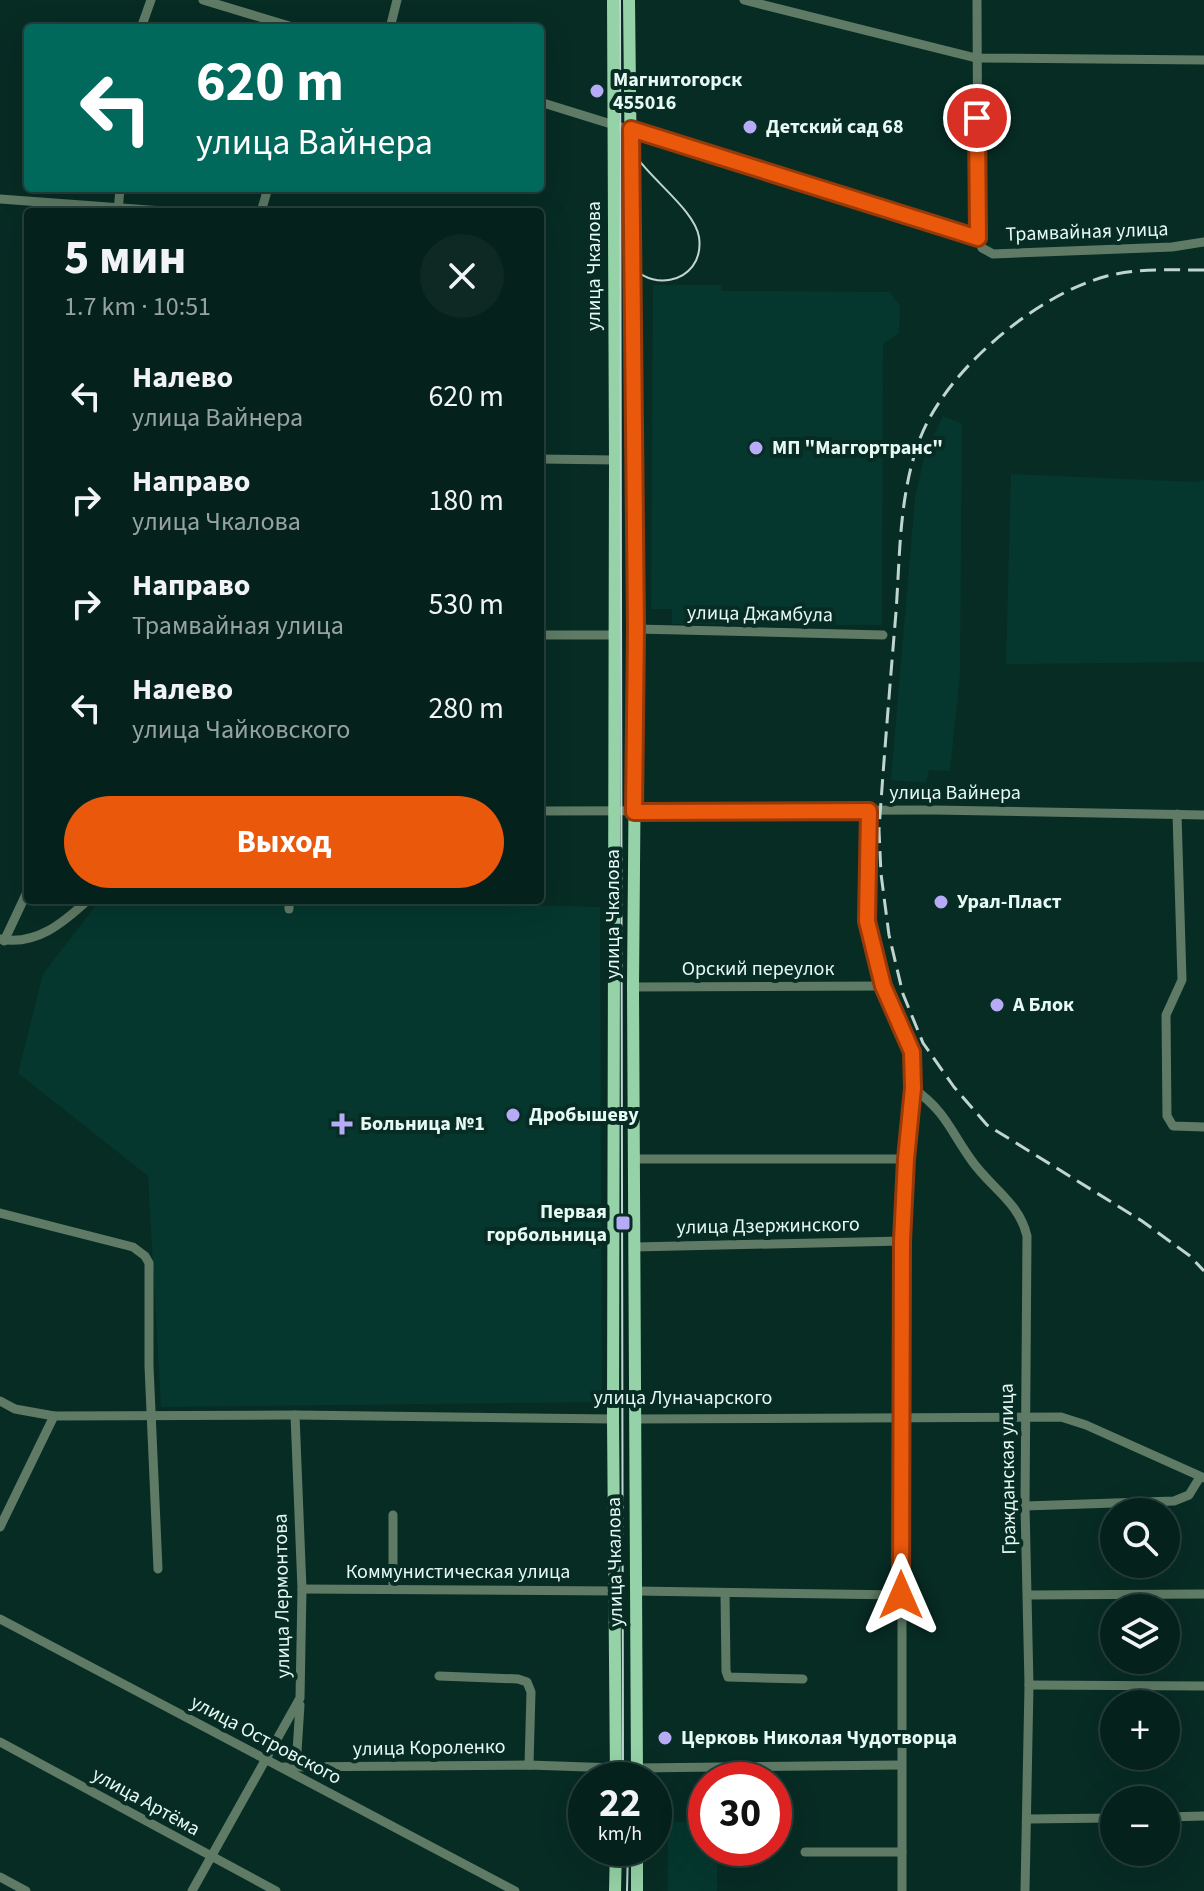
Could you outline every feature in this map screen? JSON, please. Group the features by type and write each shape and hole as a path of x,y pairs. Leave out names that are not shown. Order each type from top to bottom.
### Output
{"main road":[{"name":"улица Чкалова","path":"613,0 616,1762"},
{"name":"улица Чкалова","path":"629,0 636,629 633,987 637,1762"},
{"name":"улица Луначарского","path":"613,1419 634,1419"},
{"path":"615,1891 616,1866"},
{"path":"637,1866 637,1891"}],"street":[{"path":"142,24 151,0"},
{"path":"203,0 220,2 284,24"},
{"path":"391,24 397,0"},
{"path":"744,0 976,58 1204,60"},
{"path":"977,0 978,238"},
{"name":"Трамвайная улица","path":"544,103 978,238 985,251 1000,254 1172,247 1204,242"},
{"path":"0,199 97,208"},
{"path":"544,459 615,460"},
{"name":"улица Джамбула","path":"636,629 883,635"},
{"path":"544,635 614,635"},
{"name":"улица Вайнера","path":"544,811 1204,815"},
{"path":"869,811 867,921 883,986 912,1052 913,1088 902,1241 902,1891"},
{"path":"1177,814 1182,980 1166,1015 1167,1116 1173,1126 1204,1127"},
{"path":"24,898 2,940 28,939 44,934 84,904"},
{"name":"Орский переулок","path":"633,987 883,986"},
{"name":"Гражданская улица","path":"913,1088 935,1104 972,1162 1017,1209 1027,1236 1024,1415 1029,1685 1025,1891"},
{"path":"634,1159 906,1159"},
{"path":"0,1213 133,1247 145,1256 150,1270 149,1366 158,1569"},
{"name":"улица Дзержинского","path":"635,1247 902,1241"},
{"name":"улица Луначарского","path":"0,1401 15,1409 54,1416 613,1419"},
{"name":"улица Лермонтова","path":"192,1891 300,1698 302,1589 295,1415"},
{"path":"0,1527 54,1416"},
{"name":"улица Луначарского","path":"634,1419 1061,1417 1086,1425 1202,1478"},
{"path":"1025,1506 1174,1501 1189,1495 1202,1478"},
{"path":"393,1515 393,1589"},
{"name":"Коммунистическая улица","path":"302,1589 615,1591"},
{"path":"636,1591 901,1595"},
{"path":"725,1593 728,1677 803,1679"},
{"path":"1029,1595 1204,1594"},
{"name":"улица Островского","path":"0,1619 515,1891"},
{"name":"улица Короленко","path":"439,1676 527,1682 531,1692 529,1765"},
{"path":"1029,1685 1204,1686"},
{"path":"296,1767 300,1698"},
{"name":"улица Артёма","path":"0,1742 276,1891"},
{"name":"улица Короленко","path":"281,1767 529,1765 568,1769"},
{"path":"672,1773 901,1765"},
{"path":"1180,1817 1204,1816"},
{"path":"1028,1819 1100,1818"},
{"path":"805,1852 902,1852"},
{"path":"0,1877 26,1891"}],"shaded area":[{"path":"653,285 721,285 722,291 890,292 900,306 899,333 883,344 882,625 672,624 672,609 651,609"},
{"path":"943,416 962,424 960,674 950,771 929,770 926,783 891,780 915,498 924,458"},
{"path":"1011,474 1204,480 1204,662 1006,664"},
{"name":"Больница №1","path":"97,904 600,907 602,1402 161,1407 148,1176 18,1073 43,974"},
{"path":"672,1822 688,1822 688,1866 717,1866 717,1891 668,1891 668,1866 672,1866"}],"tram line":[{"path":"620,0 623,1762"},
{"path":"624,252 632,266 643,276 670,280 683,275 692,266 698,254 699,237 687,213 642,164 626,139"},
{"path":"627,1891 628,1866"}],"railway":[{"path":"1204,270 1119,273 1079,286 1050,300 994,340 948,390 930,417 912,464 904,506 879,830 889,935 903,994 923,1043 954,1087 987,1125 1142,1221 1190,1256 1204,1271"}],"place":[{"name":"Магнитогорск 455016","path":"597,91"},
{"name":"Детский сад 68","path":"750,127"},
{"name":"МП \"Маггортранс\"","path":"756,448"},
{"name":"Урал-Пласт","path":"941,902"},
{"name":"А Блок","path":"997,1005"},
{"name":"Дробышеву","path":"513,1115"},
{"name":"Больница №1","path":"342,1124"},
{"name":"Первая горбольница","path":"623,1223"},
{"name":"Церковь Николая Чудотворца","path":"665,1738"}],"route":[{"path":"901,1595 902,1241 913,1088 912,1052 883,986 867,921 869,811 634,812 636,629 631,129 978,238 977,118"}]}
